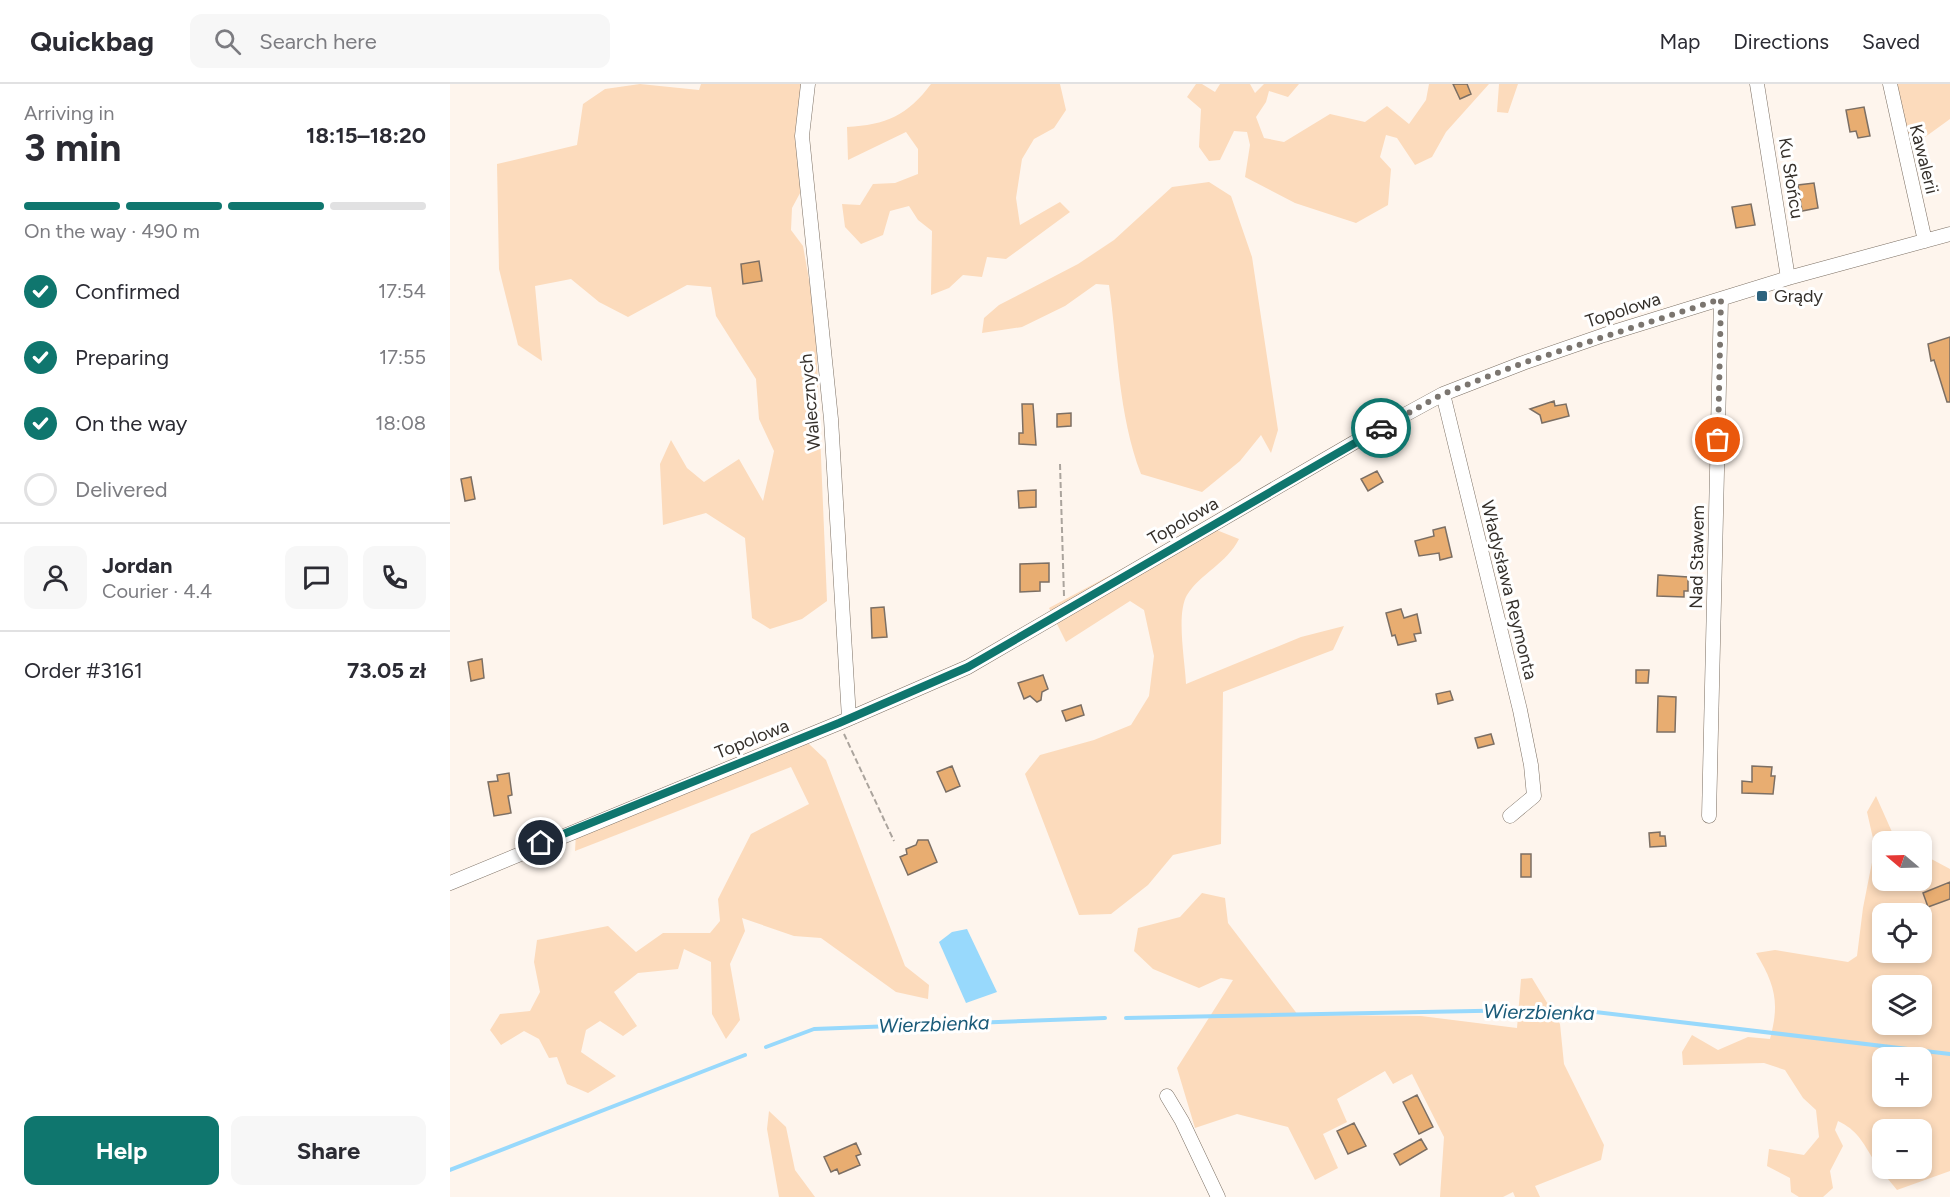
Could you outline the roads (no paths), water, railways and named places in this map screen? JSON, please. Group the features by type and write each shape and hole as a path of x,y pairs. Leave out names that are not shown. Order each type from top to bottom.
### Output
{"street":[{"name":"Walecznych","path":"808,84 802,136 831,419 844,721"},
{"name":"Ku Słońcu","path":"1757,84 1788,278"},
{"name":"Kawalerii","path":"1890,84 1925,241"},
{"name":"Topolowa","path":"450,883 844,721 968,667 1355,442 1443,394 1553,352 1721,299 1788,278 1948,235"},
{"path":"1948,235 1950,249"},
{"name":"Nad Stawem","path":"1709,816 1721,299"},
{"name":"Władysława Reymonta","path":"1443,394 1520,710 1531,765 1534,796 1510,816"},
{"path":"1167,1096 1182,1121 1218,1197"}],"water":[{"path":"967,929 997,992 966,1003 939,942 952,932"}],"waterway":[{"name":"Wierzbienka","path":"1126,1018 1570,1009 1950,1054"},
{"name":"Wierzbienka","path":"766,1047 814,1029 1105,1018"},
{"name":"Wierzbienka","path":"450,1170 745,1055"}],"place":[{"name":"Grądy","path":"1762,296"}]}
